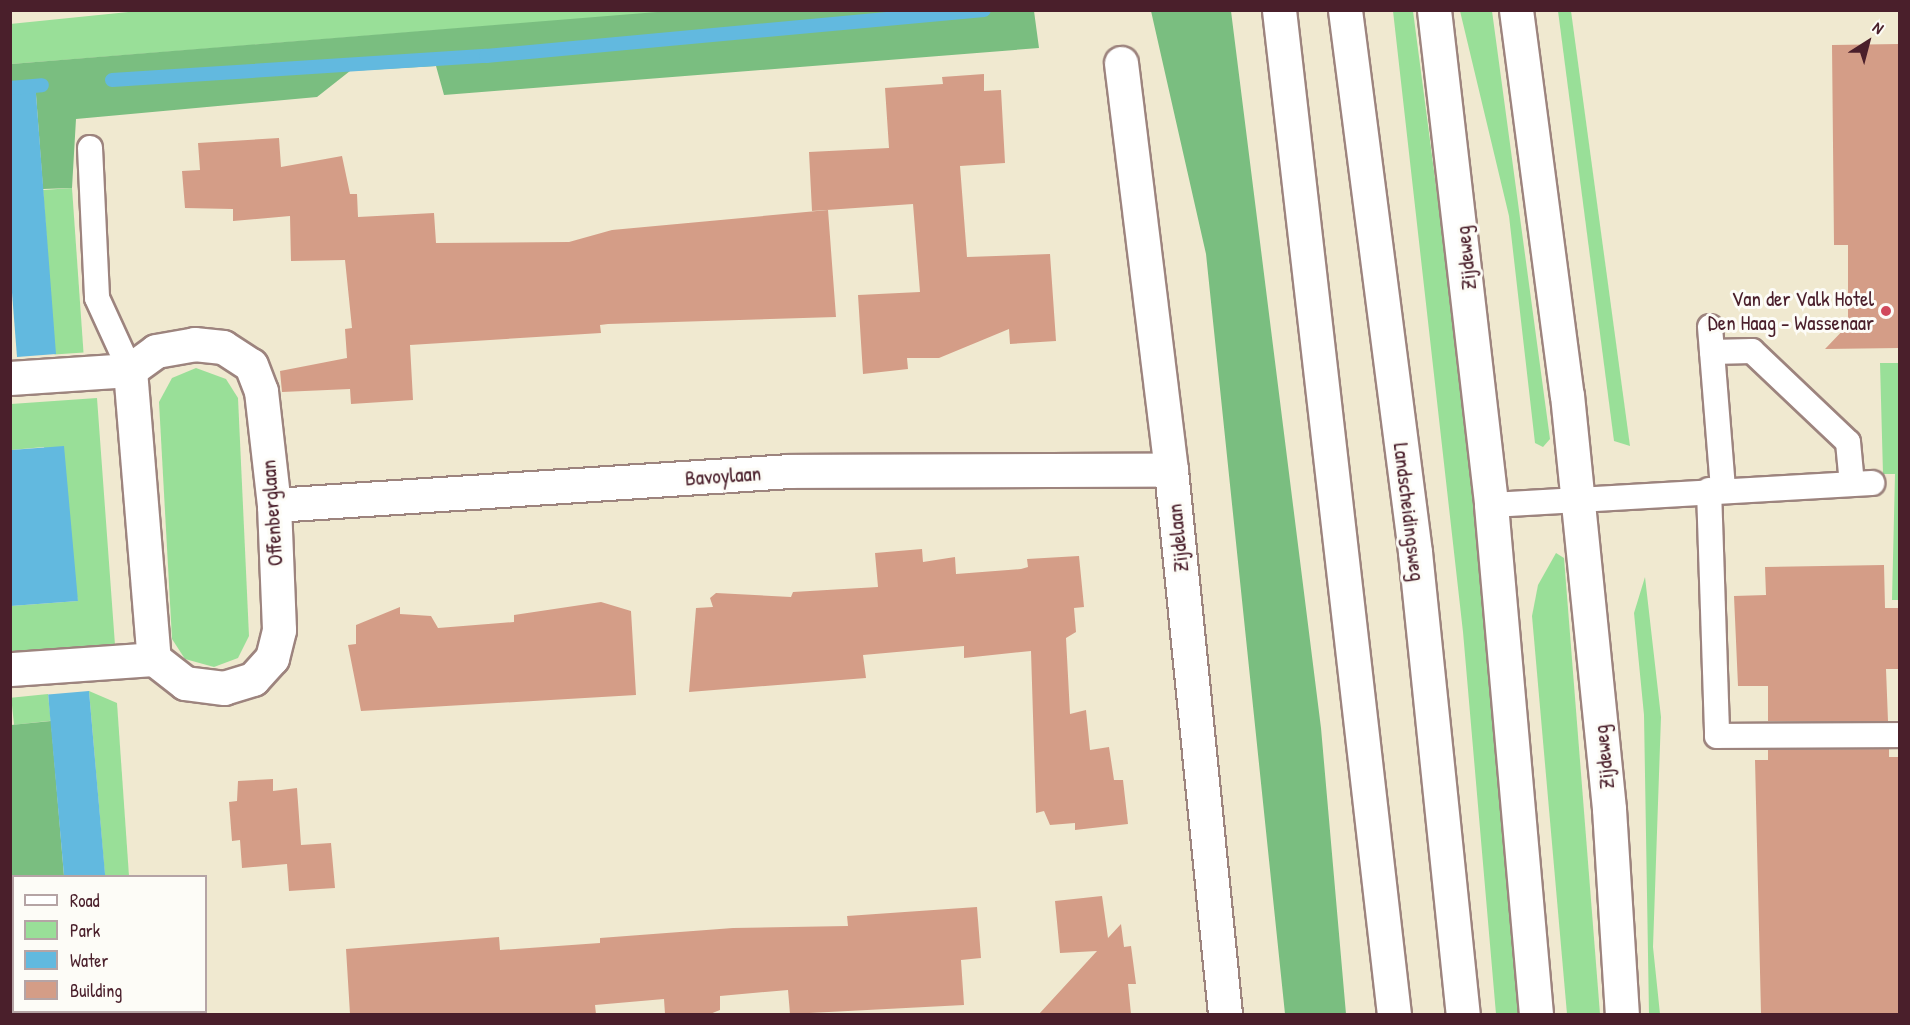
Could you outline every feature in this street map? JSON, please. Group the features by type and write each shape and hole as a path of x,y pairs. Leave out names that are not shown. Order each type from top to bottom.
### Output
{"main road":[{"path":"1280,10 1394,1014"},
{"name":"Landscheidingsweg","path":"1345,10 1415,552 1463,1014"},
{"name":"Zijdeweg","path":"1434,10 1491,505 1536,1014"},
{"name":"Zijdeweg","path":"1516,10 1578,501 1609,809 1622,1014"},
{"name":"Zijdelaan","path":"1121,63 1171,470 1225,1014"},
{"name":"Offenberglaan","path":"130,370 156,351 194,344 223,347 251,365 261,391 274,505 279,630 272,658 253,679 224,688 185,683 154,659"},
{"path":"10,378 130,370 154,659 10,669"},
{"name":"Bavoylaan","path":"274,505 790,471 1171,470"}],"lane":[{"path":"90,148 96,298 130,370"},
{"path":"1710,327 1716,489 1717,736 1899,735"},
{"path":"1491,505 1578,501 1716,489 1862,483 1848,442 1752,351 1712,352"}],"green space":[{"path":"148,10 682,11 11,64 10,24"},
{"path":"682,10 1034,11 1039,48 444,95 436,66 350,71 317,97 76,119 72,188 43,189 35,81 11,83 11,64"},
{"path":"1151,11 1231,11 1321,728 1346,1014 1285,1014 1206,254"},
{"path":"1393,11 1413,11 1468,430 1524,1014 1496,1014 1463,632"},
{"path":"1460,11 1492,11 1550,439 1543,447 1535,443 1509,216"},
{"path":"1558,11 1571,11 1630,446 1614,441"},
{"path":"72,188 84,353 55,355 43,190"},
{"path":"1880,363 1899,363 1899,600 1892,600 1895,474 1883,474"},
{"path":"196,368 226,379 238,398 249,636 238,658 214,667 185,659 172,639 159,402 172,378"},
{"path":"97,398 115,645 11,653 11,606 78,601 44,447 11,450 11,404"},
{"path":"1556,553 1564,558 1600,1014 1567,1014 1532,616 1538,585"},
{"path":"1645,577 1661,717 1653,947 1660,1014 1649,1014 1644,715 1634,613"},
{"path":"89,691 117,703 129,875 105,875"},
{"path":"48,694 51,721 14,725 11,698"},
{"path":"51,721 64,875 12,875 11,939 11,725"}],"water":[{"path":"35,81 56,354 17,357 10,267 11,83"},
{"path":"64,446 78,601 11,606 11,450"},
{"path":"89,691 105,875 64,875 48,695"}],"building":[{"path":"1899,44 1899,348 1825,349 1848,325 1848,245 1834,245 1832,45"},
{"path":"984,74 984,91 1001,90 1005,163 960,166 967,257 1050,254 1056,341 1010,344 1009,329 939,358 907,358 908,369 863,374 858,295 920,292 913,204 812,211 809,152 889,148 885,88 943,84 942,77"},
{"path":"279,138 281,167 342,156 350,194 357,194 358,217 434,213 436,243 569,242 612,230 828,210 836,317 608,324 600,325 601,333 410,345 413,400 351,404 350,389 282,392 280,371 347,358 345,329 352,328 345,260 291,261 290,216 233,221 233,209 185,208 182,171 200,170 198,143"},
{"path":"922,549 923,562 955,557 956,574 1021,569 1028,567 1027,559 1079,556 1084,607 1074,608 1076,632 1066,638 1070,714 1086,710 1090,750 1109,747 1114,780 1123,780 1128,824 1075,830 1075,823 1050,825 1044,811 1036,813 1031,651 964,658 964,646 863,655 866,678 689,692 696,608 713,607 710,598 716,593 791,597 793,592 878,587 875,553"},
{"path":"1884,565 1885,608 1899,608 1899,669 1886,669 1888,721 1768,721 1768,686 1738,686 1734,596 1766,595 1765,567"},
{"path":"601,602 631,611 636,695 361,711 348,645 356,644 356,625 400,607 400,614 431,616 438,628 514,622 514,615"},
{"path":"1889,749 1889,757 1899,757 1899,1014 1761,1014 1755,760 1768,760 1768,750"},
{"path":"273,779 273,791 297,788 301,845 331,843 335,888 289,891 287,864 242,868 240,840 232,841 229,802 237,801 238,781"},
{"path":"1102,896 1108,938 1121,924 1124,947 1131,946 1136,984 1128,984 1131,1014 1039,1014 1097,951 1060,953 1055,901"},
{"path":"977,907 981,958 961,960 964,1005 790,1014 788,990 720,996 720,1010 710,1014 665,1014 664,999 595,1005 596,1014 350,1014 346,949 499,937 500,950 600,943 600,938 733,928 848,926 847,916"}],"waterway":[{"path":"112,80 486,56 984,10"},
{"path":"10,88 42,85"}],"place":[{"name":"Van der Valk Hotel Den Haag - Wassenaar","path":"1886,311"}]}
